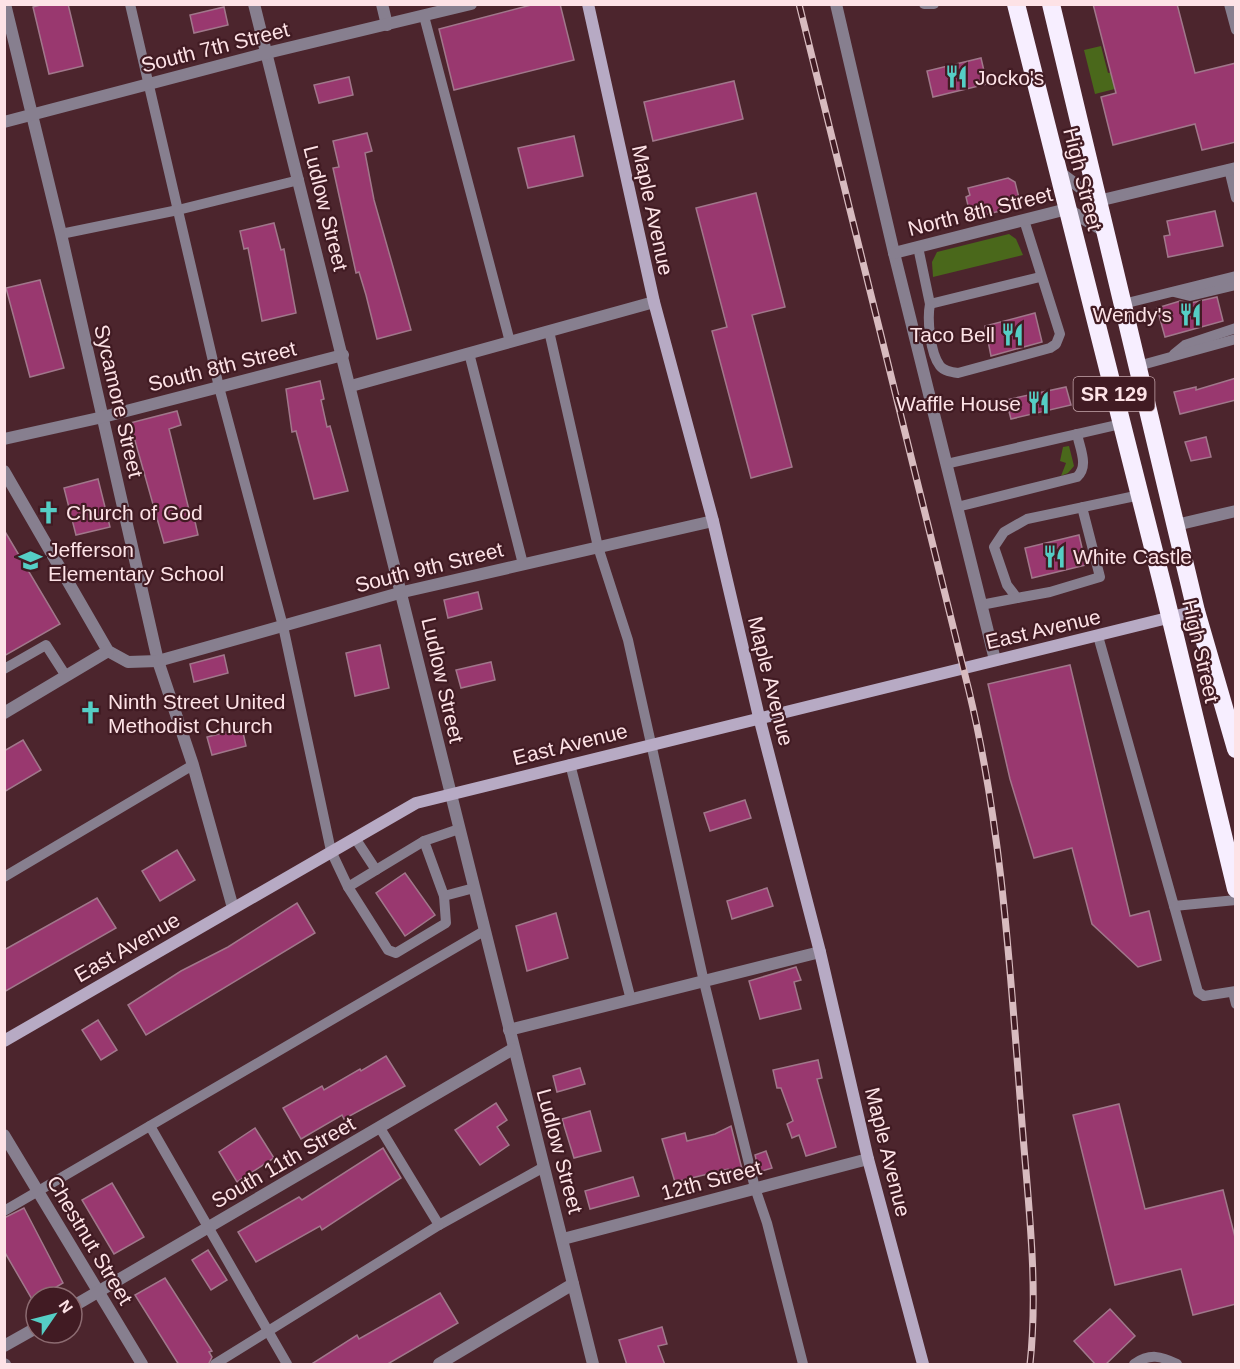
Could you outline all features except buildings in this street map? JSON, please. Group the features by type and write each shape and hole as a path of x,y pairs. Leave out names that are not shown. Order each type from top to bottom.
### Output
{"highway":[{"name":"High Street","path":"1016,4 1232,864 1236,889"},
{"name":"High Street","path":"1051,4 1196,611 1236,749"}],"street":[{"name":"Sycamore Street","path":"5,4 61,234 158,661 193,765 233,908"},
{"name":"Ludlow Street","path":"254,4 403,592 450,793 593,1365"},
{"path":"382,4 387,25"},
{"name":"South 7th Street","path":"4,122 267,53 471,4"},
{"name":"Maple Avenue","path":"588,4 654,302 713,522 759,717 820,952 868,1159 923,1365"},
{"path":"836,4 894,253 995,660"},
{"name":"North 8th Street","path":"1057,170 1098,201"},
{"path":"1098,201 1233,174"},
{"name":"North 8th Street","path":"894,253 1067,209 1106,232"},
{"path":"351,386 654,302"},
{"name":"South 8th Street","path":"4,439 103,417 343,355"},
{"path":"4,471 108,651 4,713"},
{"path":"1176,525 1236,511"},
{"name":"South 9th Street","path":"108,651 128,662 158,661 403,592 713,522"},
{"name":"East Avenue","path":"4,1041 416,803 1196,611"},
{"path":"509,1030 820,952"},
{"name":"South 11th Street","path":"84,1300 513,1049"},
{"name":"Chestnut Street","path":"4,1135 142,1365"},
{"name":"12th Street","path":"563,1239 868,1159"},
{"path":"439,1365 573,1284"},
{"path":"4,1346 24,1335"}],"lane":[{"path":"130,4 219,387 283,626 331,851 348,887 388,950 396,953 446,923 444,896 424,841"},
{"path":"924,4 934,4"},
{"path":"1229,4 1236,30"},
{"path":"424,16 510,342"},
{"path":"1233,174 1236,198"},
{"path":"61,234 178,210 299,180"},
{"path":"918,247 930,304 927,321 939,365 946,371 958,373 1050,348 1056,344 1060,334 1047,287 1040,277 1024,220"},
{"path":"1123,304 1236,276"},
{"path":"930,304 1040,277"},
{"path":"1172,292 1190,296 1236,285"},
{"path":"1172,357 1185,345 1236,328"},
{"path":"549,331 598,548 628,640 704,982 803,1365"},
{"path":"1138,366 1236,339"},
{"path":"469,353 523,564"},
{"path":"946,464 1121,424"},
{"path":"957,507 1077,477 1084,465 1077,434"},
{"path":"1017,598 1007,585 994,547 1004,532 1027,519 1140,495"},
{"path":"981,604 1050,592 1100,577 1082,507"},
{"path":"1098,636 1198,992 1204,996 1234,992 1236,1004"},
{"path":"4,669 46,645 66,676"},
{"path":"570,764 631,1000"},
{"path":"4,877 193,765"},
{"path":"348,887 424,841 459,829"},
{"path":"355,838 376,870"},
{"path":"444,896 474,888"},
{"path":"1174,906 1236,900"},
{"path":"4,1211 484,931"},
{"path":"150,1126 287,1365"},
{"path":"380,1128 440,1225"},
{"path":"215,1365 440,1225 544,1167"},
{"path":"1134,1365 1146,1357 1155,1355 1177,1365"}],"green space":[{"path":"1101,46 1108,73 1162,60 1166,76 1095,94 1084,50"},
{"path":"1009,234 1016,239 1023,255 933,277 932,262 937,252"},
{"path":"1069,446 1074,466 1068,473 1061,476 1066,463 1060,461 1063,447"}],"railway":[{"path":"799,4 969,691 990,795 1003,899 1029,1205 1033,1269 1030,1364"}],"place":[{"name":"Jocko's","path":"957,77"},
{"name":"Wendy's","path":"1190,314"},
{"name":"Taco Bell","path":"1013,334"},
{"name":"Waffle House","path":"1039,403"},
{"name":"Church of God","path":"48,512"},
{"name":"White Castle","path":"1055,556"},
{"name":"Jefferson Elementary School","path":"30,561"},
{"name":"Ninth Street United Methodist Church","path":"90,713"}]}
